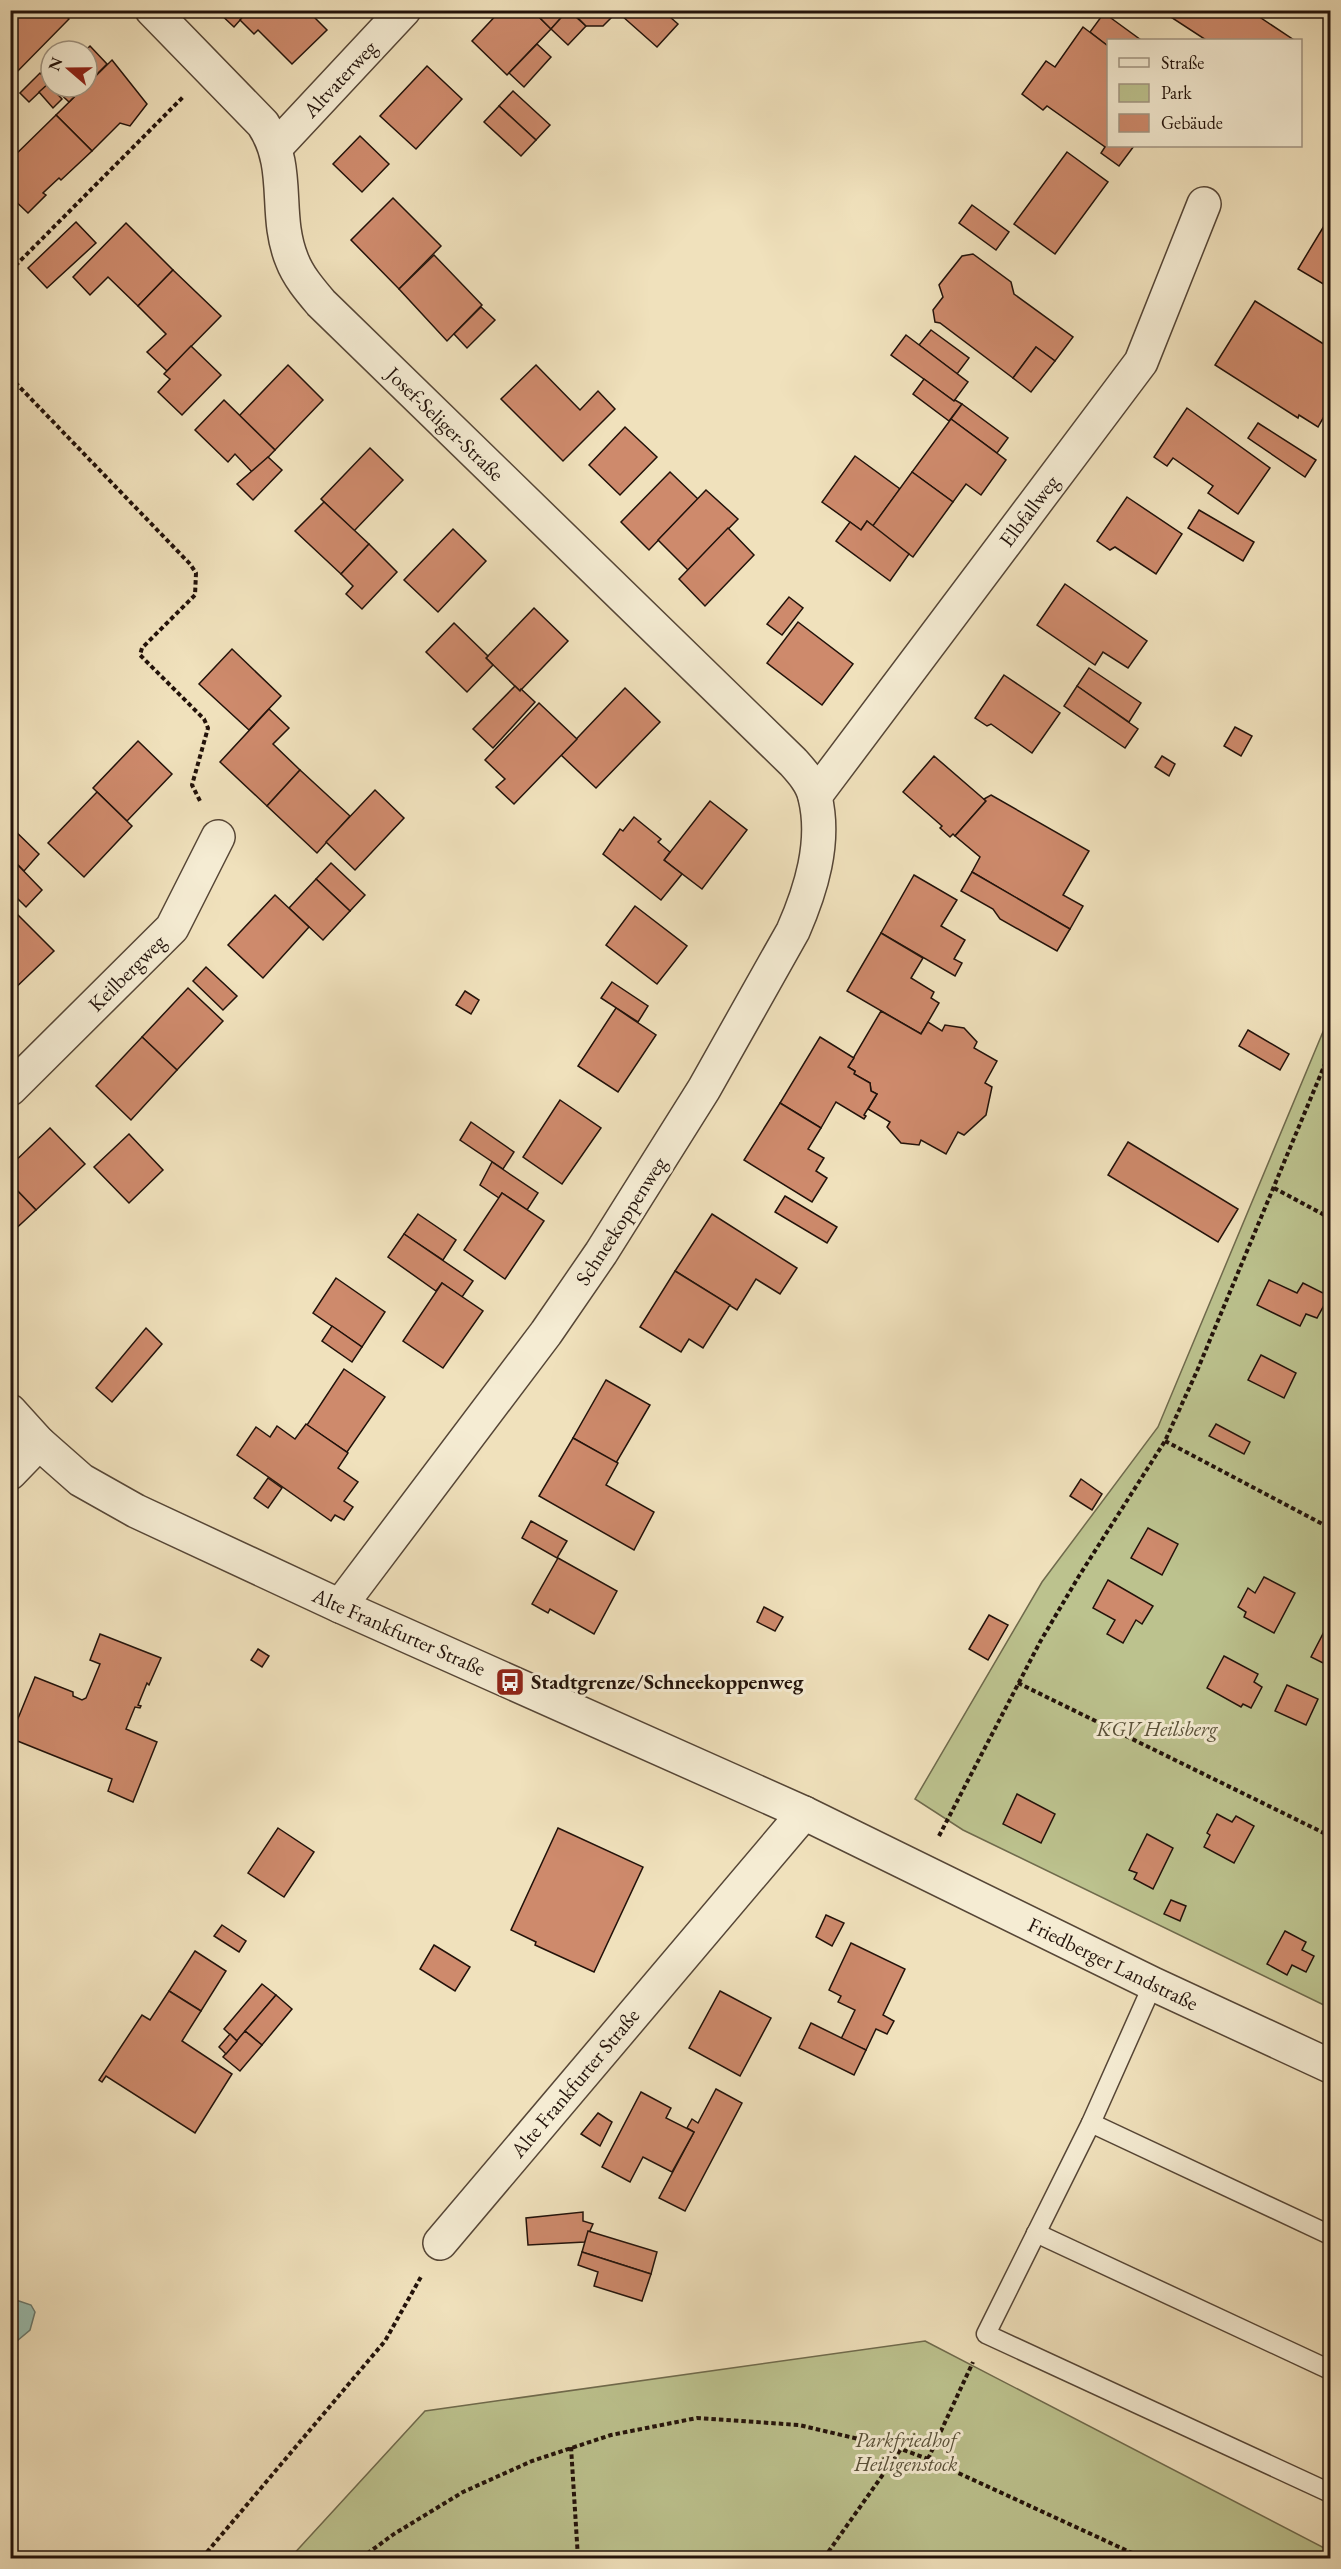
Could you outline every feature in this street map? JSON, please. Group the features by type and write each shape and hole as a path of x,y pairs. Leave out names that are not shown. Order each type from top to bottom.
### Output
{"street":[{"name":"Josef-Seliger-Straße","path":"152,10 263,124 276,147 282,213 292,260 305,284 321,303 793,762 807,778 815,796"},
{"name":"Altvaterweg","path":"276,147 404,10"},
{"name":"Elbfallweg","path":"815,796 1141,362 1204,204"},
{"name":"Schneekoppenweg","path":"340,1606 546,1333 601,1253 704,1089 793,932 802,910 815,867 818,839 815,796"},
{"name":"Keilbergweg","path":"10,1089 172,928 218,837"},
{"name":"Alte Frankfurter Straße","path":"10,1411 39,1443 81,1480 110,1498 340,1606 804,1813 909,1864"},
{"path":"10,1473 39,1443"},
{"name":"Alte Frankfurter Straße","path":"440,2243 804,1813"},
{"name":"Friedberger Landstraße","path":"909,1864 1153,1984 1330,2066"}],"lane":[{"path":"1153,1984 1091,2123 986,2334 1330,2493"},
{"path":"1091,2123 1330,2235"},
{"path":"1036,2233 1330,2370"}],"path":[{"path":"10,271 209,70"},
{"path":"10,377 190,564 196,573 195,595 142,648 140,655 204,719 208,728 192,785 218,837"},
{"path":"909,1864 1018,1683 1079,1576 1165,1441 1330,1052"},
{"path":"1274,1188 1330,1218"},
{"path":"1165,1441 1330,1528"},
{"path":"1018,1683 1330,1836"},
{"path":"202,2559 385,2341 440,2243"},
{"path":"928,2459 986,2334"},
{"path":"361,2559 394,2534 463,2492 532,2461 611,2435 697,2418 799,2426 901,2450 928,2459 1143,2559"},
{"path":"571,2447 578,2559"},
{"path":"824,2559 901,2450"}],"green space":[{"name":"KGV Heilsberg","path":"1330,1015 1330,2008 963,1830 915,1799 1042,1582 1158,1427"},
{"name":"Parkfriedhof Heiligenstock","path":"925,2341 1330,2551 1330,2558 290,2558 425,2411"}],"shaded area":[{"path":"16,2300 31,2305 35,2312 30,2330 11,2346 11,2301"}],"building":[{"path":"10,10 62,10 69,19 49,39 39,39 39,50 10,79"},
{"path":"216,10 249,10 234,27"},
{"path":"249,10 307,10 327,30 292,64 258,30 254,34 240,20"},
{"path":"501,10 532,10 551,29 507,75 472,41"},
{"path":"532,10 568,10 551,29"},
{"path":"568,10 586,26 568,45 551,29"},
{"path":"570,10 611,10 612,17 603,26 586,26"},
{"path":"622,10 662,10 678,24 657,47 622,16"},
{"path":"1160,10 1249,10 1292,39 1204,39"},
{"path":"1104,13 1140,39 1107,39 1107,45 1090,32"},
{"path":"1083,27 1107,45 1107,147 1133,147 1119,166 1101,153 1105,147 1047,106 1043,110 1022,94 1046,61 1055,67"},
{"path":"537,44 551,57 524,87 509,73"},
{"path":"99,56 107,64 99,72"},
{"path":"112,60 147,104 130,126 120,123 92,151 56,115 72,99 99,99 99,73"},
{"path":"427,66 462,99 416,149 380,116"},
{"path":"39,74 39,92 29,102 20,93"},
{"path":"513,91 550,125 536,140 499,106"},
{"path":"45,99 62,99 53,108"},
{"path":"499,106 536,140 521,156 484,122"},
{"path":"56,115 92,151 61,180 59,178 43,193 46,195 28,213 10,196 10,160"},
{"path":"360,136 389,164 362,192 333,164"},
{"path":"1067,152 1108,182 1055,254 1014,224"},
{"path":"393,198 441,246 399,289 351,240"},
{"path":"972,205 1009,232 996,250 959,223"},
{"path":"1330,216 1330,288 1298,269"},
{"path":"76,222 96,243 47,288 28,268"},
{"path":"126,223 173,270 138,306 108,277 90,295 73,277"},
{"path":"973,254 1011,282 1014,294 1073,337 1055,361 1036,347 1013,378 940,323 935,322 933,310 943,297 939,285 962,256"},
{"path":"434,255 482,305 447,341 399,289"},
{"path":"173,270 221,316 167,371 147,352 166,334 138,306"},
{"path":"1255,301 1330,348 1330,417 1326,413 1318,427 1299,415 1298,418 1215,365"},
{"path":"481,307 495,320 467,348 454,334"},
{"path":"931,330 969,358 957,374 919,345"},
{"path":"906,335 968,382 954,401 891,355"},
{"path":"191,346 221,375 182,415 158,392 170,379 164,374"},
{"path":"1036,347 1055,361 1031,392 1013,378"},
{"path":"288,365 323,400 275,450 239,416"},
{"path":"536,365 580,410 598,391 615,409 563,461 501,399"},
{"path":"924,379 954,401 962,404 949,421 913,394"},
{"path":"224,400 275,450 253,473 235,454 228,462 195,430"},
{"path":"962,404 1008,438 997,453 951,419"},
{"path":"1187,408 1270,468 1238,514 1208,493 1213,486 1173,458 1167,466 1154,457"},
{"path":"951,419 1006,460 981,495 966,484 953,502 912,472"},
{"path":"1258,423 1316,460 1305,477 1248,438"},
{"path":"625,427 657,457 620,495 589,465"},
{"path":"370,448 403,480 354,531 321,499"},
{"path":"855,456 900,489 873,526 867,521 861,530 822,502"},
{"path":"268,457 282,470 253,500 237,484"},
{"path":"670,472 698,499 649,550 621,522"},
{"path":"912,472 953,502 913,557 872,527"},
{"path":"706,490 738,519 688,570 658,540"},
{"path":"1127,497 1182,534 1156,574 1115,547 1110,550 1097,541"},
{"path":"324,502 369,544 341,574 295,531"},
{"path":"1199,510 1254,542 1243,561 1188,528"},
{"path":"867,521 909,554 890,581 836,541 850,522 861,530"},
{"path":"728,528 754,555 705,606 679,579"},
{"path":"453,529 486,561 438,612 404,580"},
{"path":"369,544 397,572 362,609 346,594 353,586 341,574"},
{"path":"1065,584 1147,641 1128,668 1103,652 1095,665 1037,625"},
{"path":"789,597 803,608 782,635 767,624"},
{"path":"534,608 568,641 520,691 486,658"},
{"path":"798,622 853,664 822,705 767,663"},
{"path":"454,623 488,656 486,658 493,665 467,692 426,652"},
{"path":"232,649 281,696 249,730 199,684"},
{"path":"1089,668 1141,703 1129,722 1077,686"},
{"path":"1004,675 1060,713 1032,753 991,724 987,726 975,718"},
{"path":"515,686 535,702 493,748 473,729"},
{"path":"1077,686 1138,729 1125,748 1064,706"},
{"path":"625,688 660,722 596,788 561,755"},
{"path":"539,703 577,739 514,804 496,787 505,779 485,760"},
{"path":"269,709 289,728 273,744 300,770 267,806 220,762"},
{"path":"1235,727 1252,736 1241,756 1224,746"},
{"path":"138,741 172,774 127,821 93,788"},
{"path":"934,756 986,801 955,836 953,834 950,837 940,828 942,826 903,792"},
{"path":"1162,756 1175,764 1169,776 1155,767"},
{"path":"300,770 350,816 317,853 267,806"},
{"path":"375,790 404,818 355,870 326,842"},
{"path":"97,792 132,826 84,877 48,843"},
{"path":"991,795 1089,851 1063,895 1083,906 1070,929 972,872 980,857 955,836 986,801 984,799"},
{"path":"710,801 747,830 702,889 664,860"},
{"path":"634,817 661,839 658,842 670,852 664,860 682,874 661,900 603,854 620,829 623,831"},
{"path":"10,826 39,854 24,871 10,857"},
{"path":"11,858 42,890 26,907 10,891"},
{"path":"331,863 365,895 350,911 316,879"},
{"path":"972,872 1070,929 1057,951 1000,919 993,909 961,891"},
{"path":"914,875 957,900 941,926 965,940 954,959 962,963 955,976 881,933"},
{"path":"316,879 350,911 323,940 289,908"},
{"path":"275,895 309,927 263,978 228,945"},
{"path":"635,906 687,946 657,984 606,945"},
{"path":"18,915 54,951 10,993 10,922"},
{"path":"881,933 923,958 911,978 934,992 931,998 939,1003 921,1034 847,991"},
{"path":"206,967 237,996 223,1010 193,981"},
{"path":"612,982 648,1006 638,1022 601,998"},
{"path":"188,988 223,1021 177,1070 142,1037"},
{"path":"465,991 479,1000 471,1014 456,1005"},
{"path":"616,1008 656,1035 618,1092 578,1066"},
{"path":"881,1011 921,1034 928,1022 942,1031 945,1025 964,1028 977,1042 974,1048 997,1061 985,1083 992,1087 986,1115 964,1135 958,1132 946,1154 921,1140 919,1145 901,1143 887,1127 890,1122 868,1109 877,1094 871,1091 870,1083 854,1074 855,1071 848,1067"},
{"path":"1248,1030 1289,1054 1280,1070 1239,1046"},
{"path":"142,1037 177,1070 131,1120 96,1086"},
{"path":"820,1037 854,1058 848,1067 855,1071 854,1074 870,1083 871,1091 877,1094 864,1115 866,1116 864,1119 836,1102 821,1128 780,1103"},
{"path":"560,1100 601,1128 562,1184 523,1157"},
{"path":"780,1103 821,1128 808,1149 824,1158 816,1171 827,1178 812,1202 744,1160"},
{"path":"471,1122 514,1152 503,1169 460,1140"},
{"path":"50,1128 85,1164 36,1210 10,1183 10,1166"},
{"path":"129,1134 163,1170 129,1203 94,1167"},
{"path":"1128,1142 1238,1209 1218,1242 1108,1175"},
{"path":"492,1162 538,1193 527,1210 502,1193 499,1198 480,1185"},
{"path":"10,1183 36,1210 10,1234"},
{"path":"502,1193 544,1221 505,1279 464,1250"},
{"path":"785,1196 837,1227 827,1243 775,1212"},
{"path":"418,1214 456,1240 443,1260 404,1234"},
{"path":"712,1214 797,1268 780,1294 756,1279 737,1310 675,1271"},
{"path":"404,1234 473,1281 462,1297 442,1283 436,1291 388,1257"},
{"path":"675,1271 730,1305 703,1348 689,1339 681,1352 640,1327"},
{"path":"336,1278 385,1312 362,1347 313,1313"},
{"path":"1269,1280 1297,1293 1303,1283 1329,1296 1317,1318 1306,1314 1300,1326 1257,1305"},
{"path":"442,1283 483,1311 443,1368 403,1341"},
{"path":"332,1326 362,1347 352,1362 322,1341"},
{"path":"146,1328 162,1344 112,1402 96,1388"},
{"path":"1261,1355 1296,1373 1284,1398 1248,1380"},
{"path":"344,1369 385,1397 347,1452 307,1425"},
{"path":"606,1380 650,1405 616,1463 573,1438"},
{"path":"306,1424 348,1453 338,1468 358,1482 344,1501 353,1507 344,1520 335,1515 331,1521 237,1455 256,1427 270,1437 277,1426 295,1439"},
{"path":"1216,1424 1250,1442 1244,1454 1209,1436"},
{"path":"573,1438 618,1463 606,1485 654,1512 634,1550 539,1496"},
{"path":"268,1478 282,1488 268,1508 254,1498"},
{"path":"1081,1479 1102,1494 1092,1510 1070,1496"},
{"path":"531,1521 567,1541 557,1558 522,1538"},
{"path":"1148,1528 1178,1544 1162,1575 1131,1558"},
{"path":"558,1558 617,1591 594,1634 550,1609 548,1613 532,1604"},
{"path":"1264,1577 1295,1593 1274,1633 1244,1617 1246,1612 1238,1607 1248,1588 1255,1593"},
{"path":"1108,1580 1153,1606 1142,1624 1136,1620 1123,1643 1107,1634 1115,1620 1093,1608"},
{"path":"764,1607 783,1617 775,1631 757,1622"},
{"path":"989,1615 1008,1625 988,1660 969,1649"},
{"path":"1328,1624 1330,1625 1330,1658 1327,1665 1311,1657"},
{"path":"100,1634 161,1658 149,1685 147,1683 138,1705 141,1706 140,1708 135,1707 126,1729 157,1742 133,1802 108,1791 112,1779 10,1738 35,1677 73,1692 73,1696 82,1700 86,1698 100,1664 90,1660"},
{"path":"258,1649 269,1656 262,1667 251,1660"},
{"path":"1224,1656 1258,1674 1254,1682 1262,1687 1251,1708 1243,1704 1241,1707 1207,1688"},
{"path":"1287,1685 1318,1699 1306,1725 1275,1711"},
{"path":"1017,1794 1055,1814 1041,1843 1003,1824"},
{"path":"1217,1814 1232,1822 1236,1816 1254,1826 1234,1863 1204,1847 1210,1835 1207,1833"},
{"path":"278,1828 314,1852 284,1897 248,1873"},
{"path":"558,1828 643,1867 594,1972 535,1945 536,1942 511,1930"},
{"path":"1147,1834 1173,1848 1153,1889 1134,1879 1137,1873 1129,1870"},
{"path":"1171,1900 1186,1906 1180,1921 1164,1914"},
{"path":"826,1915 844,1923 832,1946 816,1937"},
{"path":"222,1925 246,1941 239,1952 214,1936"},
{"path":"1285,1931 1306,1942 1302,1950 1314,1956 1306,1972 1292,1965 1287,1975 1267,1964"},
{"path":"851,1943 905,1969 883,2015 894,2021 887,2034 876,2029 866,2050 841,2039 855,2010 838,2002 841,1996 829,1990"},
{"path":"434,1945 470,1967 455,1991 420,1969"},
{"path":"195,1951 226,1971 201,2011 169,1991"},
{"path":"262,1984 276,1995 237,2041 224,2029"},
{"path":"169,1991 201,2011 182,2041 232,2074 195,2133 106,2076 102,2082 99,2080 142,2015 150,2020"},
{"path":"720,1991 771,2018 740,2076 689,2048"},
{"path":"276,1995 292,2009 262,2045 245,2031"},
{"path":"811,2023 866,2050 854,2075 799,2048"},
{"path":"245,2031 262,2045 240,2071 223,2057"},
{"path":"230,2034 237,2041 226,2054 219,2047"},
{"path":"716,2089 742,2103 685,2211 659,2198 694,2132 687,2128 692,2119 698,2123"},
{"path":"641,2092 671,2108 666,2118 694,2132 672,2172 643,2157 630,2182 602,2167"},
{"path":"598,2113 612,2122 600,2146 581,2134"},
{"path":"583,2212 583,2221 593,2224 585,2242 528,2245 526,2218"},
{"path":"588,2231 657,2252 651,2274 582,2252"},
{"path":"582,2252 651,2274 642,2301 594,2286 598,2272 578,2265"}],"place":[{"name":"Stadtgrenze/Schneekoppenweg","path":"510,1682"}]}
